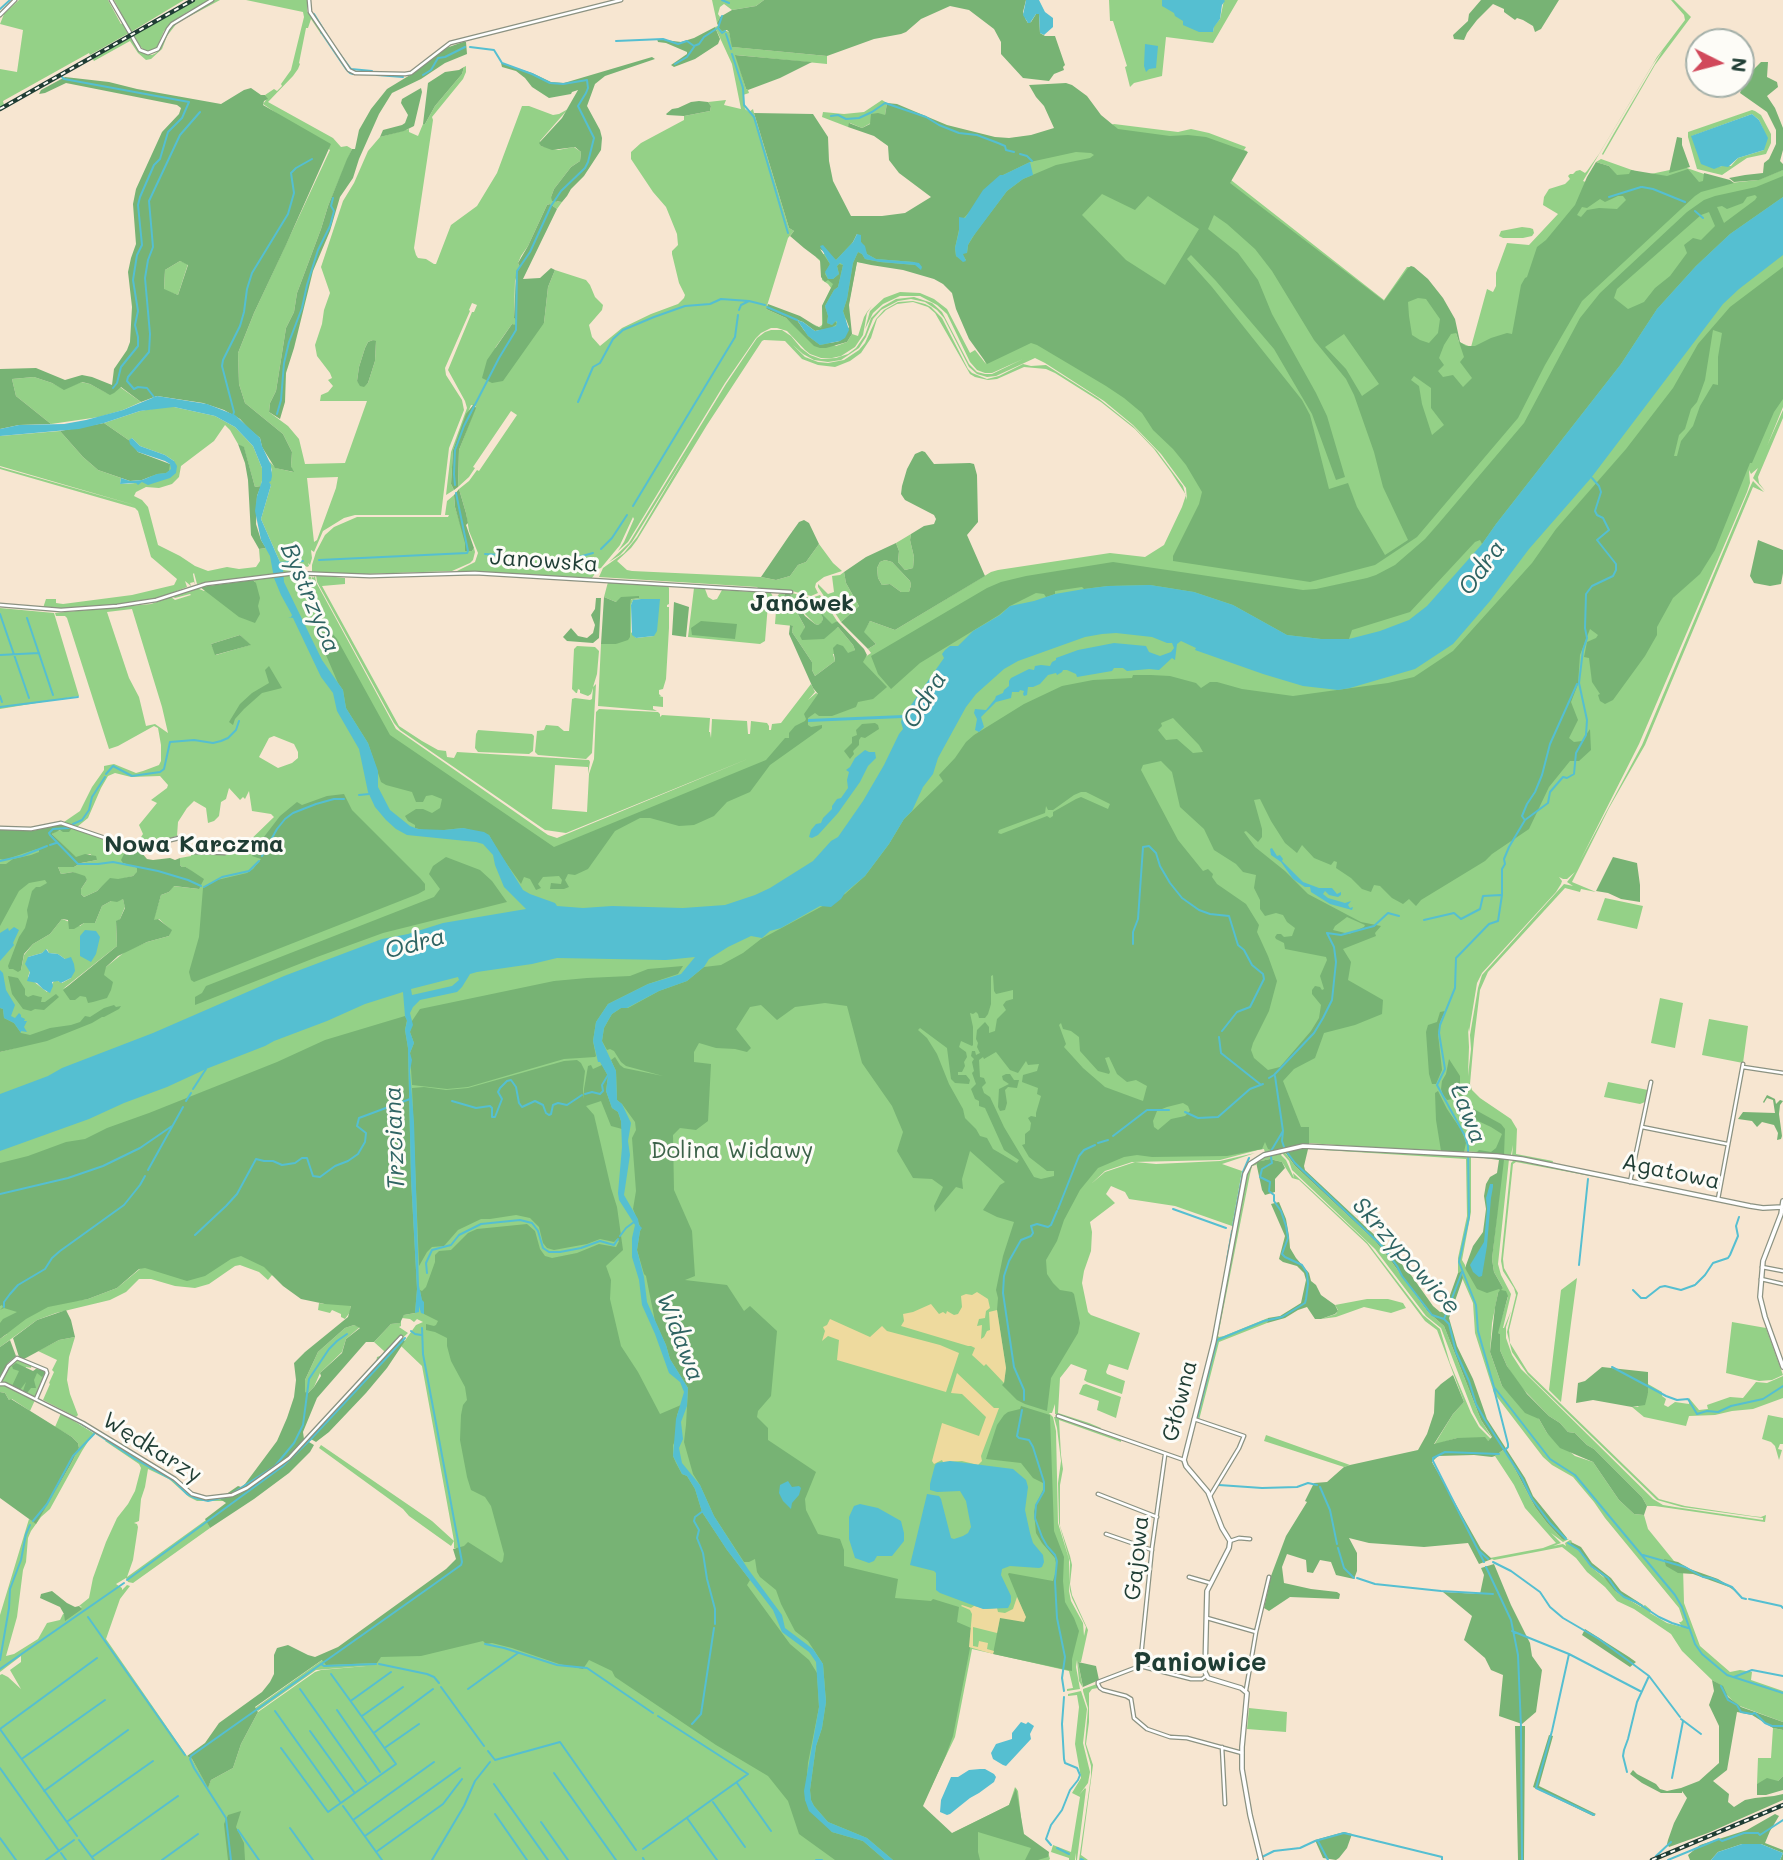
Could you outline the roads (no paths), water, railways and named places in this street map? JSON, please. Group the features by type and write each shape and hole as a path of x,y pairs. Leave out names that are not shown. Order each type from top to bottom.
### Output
{"street":[{"path":"0,15 15,0"},
{"path":"111,0 141,50 148,54 158,49 172,24 212,0"},
{"path":"309,0 310,12 347,69 355,73 408,74 448,44 621,0"},
{"name":"Janowska","path":"0,605 61,610 117,606 156,600 206,583 295,573 370,576 475,573 791,592"},
{"path":"0,828 32,829 61,823 142,847 183,837 195,852 225,853"},
{"path":"1718,1199 1743,1065 1783,1073"},
{"path":"1630,1182 1651,1082"},
{"path":"1642,1127 1727,1144"},
{"name":"Agatowa","path":"1285,1149 1312,1146 1516,1158 1760,1208 1782,1207"},
{"name":"Główna","path":"1230,1541 1206,1488 1186,1466 1184,1460 1217,1327 1245,1174 1250,1164 1260,1157 1285,1149"},
{"path":"1783,1201 1762,1267 1761,1279 1762,1306 1783,1367"},
{"path":"1762,1267 1783,1271"},
{"path":"1761,1279 1783,1284"},
{"name":"Wędkarzy","path":"0,1382 83,1423 175,1479 191,1494 206,1498 232,1495 247,1488 289,1458 401,1337"},
{"path":"0,1382 9,1363 17,1358 46,1370 36,1399"},
{"path":"1058,1416 1184,1460"},
{"path":"1194,1419 1244,1436 1210,1496"},
{"name":"Gajowa","path":"1140,1666 1165,1455"},
{"path":"1098,1494 1157,1517"},
{"path":"1106,1534 1152,1550"},
{"path":"1246,1690 1206,1676 1204,1661 1207,1591 1210,1583 1229,1548 1230,1541 1250,1539"},
{"path":"1189,1577 1210,1583"},
{"path":"1261,1860 1250,1815 1242,1753 1246,1690 1269,1577"},
{"path":"1207,1618 1256,1632"},
{"path":"1206,1676 1191,1679 1140,1666 1098,1682 1103,1690 1131,1699 1135,1718 1147,1729 1170,1737 1187,1738 1242,1753"},
{"path":"1222,1747 1226,1804"}],"water":[{"path":"1026,0 1039,0 1045,12 1053,18 1053,27 1044,35 1040,33 1039,14 1036,14 1030,23 1023,15"},
{"path":"1162,0 1225,1 1213,32 1199,32 1183,25 1183,21 1162,6"},
{"path":"1145,44 1158,46 1156,68 1146,72 1144,66"},
{"path":"1752,114 1759,120 1768,138 1764,150 1738,158 1728,167 1714,169 1701,164 1691,136"},
{"path":"1030,162 1033,175 1007,191 972,238 967,253 963,254 966,261 963,262 956,256 955,248 959,217 965,218 983,190 1000,175"},
{"name":"Odra","path":"1783,197 1783,255 1723,304 1591,478 1529,549 1453,644 1415,669 1338,690 1303,686 1263,674 1195,650 1196,648 1181,641 1177,644 1175,660 1172,658 1159,670 1127,671 1114,668 1112,671 1077,677 1076,674 1063,670 1057,675 1048,675 1040,684 1028,687 1027,695 1024,696 1024,691 1020,690 1012,692 1011,698 996,702 981,717 984,727 979,732 975,730 975,709 986,710 996,696 1009,686 1011,678 1029,669 1034,670 1035,666 1050,666 1056,658 1078,650 1114,643 1146,646 1149,652 1160,656 1174,648 1172,643 1152,637 1102,634 1085,637 1018,661 1004,669 976,694 966,707 912,811 865,876 841,899 831,907 820,906 781,928 770,931 762,938 751,936 728,947 709,959 704,967 687,981 659,991 627,1008 621,1008 612,1014 604,1028 602,1041 616,1071 617,1100 622,1104 631,1123 628,1141 630,1155 624,1195 642,1228 637,1250 647,1302 670,1359 688,1388 687,1406 681,1422 683,1439 679,1448 682,1463 700,1485 714,1516 748,1569 782,1615 785,1628 813,1649 823,1664 826,1702 810,1790 814,1806 828,1822 867,1838 893,1860 885,1860 863,1841 832,1832 809,1811 804,1791 819,1707 816,1662 809,1652 782,1632 773,1610 702,1512 695,1489 687,1476 682,1474 673,1456 676,1419 684,1392 680,1382 669,1373 642,1305 639,1280 632,1257 635,1225 619,1200 618,1193 621,1121 618,1112 612,1108 606,1091 608,1076 598,1062 593,1041 596,1022 608,1004 648,984 681,974 695,957 666,960 557,958 477,972 470,974 457,992 420,1000 413,1007 410,1013 413,1025 410,1032 414,1043 410,1053 410,1071 419,1286 424,1302 424,1314 419,1306 419,1312 415,1313 417,1289 408,1048 405,1030 407,1021 403,992 365,1004 89,1119 0,1151 0,1094 153,1033 284,976 382,939 443,923 526,909 504,887 493,855 483,844 407,835 396,829 375,807 368,792 359,749 337,711 333,693 321,677 293,618 288,617 292,615 274,578 270,556 261,540 255,511 262,468 253,446 235,427 215,416 174,407 140,411 79,429 0,436 0,429 86,420 123,410 157,396 207,404 235,415 260,438 271,465 271,485 261,519 283,569 284,582 322,660 343,690 346,708 368,743 378,771 378,787 390,810 418,829 463,828 484,832 489,835 523,890 557,906 683,908 725,905 770,888 813,861 838,837 863,801 903,729 902,718 808,722 808,719 904,715 944,658 942,654 945,650 950,646 958,646 973,631 1010,606 1084,589 1150,585 1194,592 1233,605 1287,635 1349,639 1409,620 1427,606 1482,544 1621,364 1657,309 1730,234","holes":["458,977 459,980 452,986 412,995 411,989"]},
{"path":"857,234 861,235 861,242 867,254 876,259 919,263 921,270 915,265 865,259 858,252 853,263 843,311 849,330 840,341 820,345 808,336 797,320 815,331 836,326 836,321 832,325 827,323 825,306 838,287 843,265 840,263 837,266 839,274 828,279 825,272 830,264 820,246 823,245 836,260"},
{"path":"132,438 140,446 174,461 177,466 176,473 170,478 148,485 142,482 138,485 120,484 121,478 130,481 142,480 171,469 170,464 165,461 138,452 130,444 129,440"},
{"path":"660,599 657,631 654,636 636,638 632,635 631,605 633,600"},
{"path":"865,750 875,752 876,758 838,813 818,835 809,837 811,830 821,823 848,788 849,772 846,770"},
{"path":"1272,848 1303,882 1319,888 1332,888 1337,894 1341,892 1338,897 1325,891 1323,894 1345,903 1351,901 1348,905 1353,907 1352,910 1330,904 1311,892 1310,887 1305,887 1293,879 1281,862 1271,855"},
{"path":"14,927 19,930 14,945 0,961 0,933"},
{"path":"85,930 96,931 100,937 91,962 80,956 80,936"},
{"path":"46,949 49,953 58,954 65,959 71,957 75,971 71,978 61,983 52,982 50,993 37,983 27,981 30,972 25,964 28,957"},
{"path":"0,970 6,990 15,1005 11,1016 15,1018 19,1013 24,1021 27,1021 24,1027 27,1032 21,1033 14,1023 4,1018 3,1009 0,1008"},
{"path":"1490,1184 1493,1184 1493,1187 1487,1246 1482,1276 1479,1277 1470,1265 1484,1242 1486,1198"},
{"path":"950,1461 1013,1469 1026,1480 1028,1487 1025,1510 1030,1533 1033,1543 1043,1555 1044,1562 1039,1568 1010,1566 1002,1569 1001,1575 1011,1596 1008,1608 983,1609 940,1593 936,1590 934,1571 910,1565 927,1494 939,1496 941,1499 951,1538 963,1536 971,1527 966,1501 960,1491 930,1490 935,1465"},
{"path":"788,1481 792,1487 801,1488 791,1509 779,1493 780,1485"},
{"path":"860,1504 878,1508 901,1521 904,1541 892,1556 877,1556 869,1563 855,1558 849,1539 849,1517 854,1506"},
{"path":"1021,1722 1034,1726 1031,1739 1006,1766 1003,1765 993,1759 991,1753 996,1744 1012,1739 1012,1733"},
{"path":"985,1769 994,1774 994,1782 950,1814 940,1812 941,1800 951,1777 958,1777 969,1770"},
{"path":"1742,1844 1761,1844 1783,1853 1780,1860 1711,1860 1718,1852"}],"waterway":[{"path":"0,9 10,0"},
{"path":"722,0 729,3"},
{"path":"314,14 330,40"},
{"path":"722,16 718,28 722,33 725,31"},
{"path":"616,41 663,39 678,44 687,41 694,46 716,29"},
{"path":"321,32 346,69 353,74"},
{"path":"726,34 731,49"},
{"path":"423,75 431,70 438,58 465,47"},
{"path":"455,485 455,450 464,426 516,330 517,271 530,252 551,206 561,191 585,168 594,138 578,106 588,88 587,80 550,83 502,63 494,50 470,47"},
{"path":"675,64 687,57 694,47"},
{"path":"339,53 351,69 372,71"},
{"path":"732,54 743,88 744,105 754,117 788,233"},
{"path":"377,75 403,77"},
{"path":"62,77 189,102 182,118 168,132 160,159 154,165 140,197 138,205 142,245 137,255 133,280 138,311 135,325 138,346 121,367 113,388"},
{"path":"831,116 859,118 885,103 926,117 959,133 977,135 1014,152"},
{"path":"154,397 147,388 134,389 127,381 149,352 145,278 153,247 149,201 180,135 200,112"},
{"path":"1020,154 1032,161"},
{"path":"233,415 223,360 240,326 252,273 288,214 294,193 291,173 312,159"},
{"path":"1609,197 1641,187"},
{"path":"1642,187 1685,202"},
{"path":"277,414 289,342 302,308 318,250 330,226 334,211 331,206 333,198"},
{"path":"1695,211 1703,218"},
{"path":"578,402 593,367 600,363 613,339 623,330 685,306 710,304 721,299 749,301"},
{"path":"739,310 741,305 749,301 765,305"},
{"path":"767,307 797,320"},
{"path":"633,506 735,337 738,315"},
{"name":"Ława","path":"1592,478 1601,492 1595,511 1603,518 1609,530 1597,540 1616,564 1616,570 1613,576 1592,586 1586,594 1587,638 1579,683 1587,720 1586,735 1576,753 1574,774 1563,777 1550,792 1548,803 1525,820 1509,847 1502,869 1498,921 1489,924 1456,958 1455,988 1440,1025 1445,1069 1437,1085 1468,1146 1469,1217 1459,1262 1476,1305 1478,1331 1494,1387 1550,1459 1575,1475 1675,1595 1695,1644 1702,1654 1727,1675 1783,1693"},
{"name":"Bystrzyca","path":"319,560 467,553 456,493"},
{"path":"601,549 627,515"},
{"path":"485,554 571,559 593,553"},
{"name":"Bystrzyca","path":"279,563 303,561"},
{"path":"0,614 29,698"},
{"path":"27,618 53,695"},
{"path":"0,655 39,653"},
{"path":"1524,819 1522,816 1542,775 1550,744 1577,684"},
{"path":"0,696 2,702"},
{"path":"0,707 78,697"},
{"path":"106,774 113,766 132,776 160,772 164,769 170,742 221,741 236,730 239,721"},
{"path":"73,824 82,820 89,810 92,797 105,777"},
{"path":"359,795 369,794"},
{"path":"262,856 277,829 293,813 334,799 344,799"},
{"path":"69,828 53,829 49,833 78,864 113,862 158,871 201,886"},
{"path":"50,845 56,843"},
{"path":"0,861 47,846"},
{"path":"1133,944 1133,932 1138,919 1143,847 1149,846 1156,853 1160,866 1182,898 1199,910 1229,916 1238,945 1252,965 1263,974 1264,979 1250,1007 1237,1012 1222,1031"},
{"path":"204,887 222,877 249,871 259,861"},
{"path":"1424,920 1454,913 1461,919 1480,909 1483,896 1501,895"},
{"path":"1269,1078 1314,1033 1332,1000 1336,962 1334,947 1327,933 1341,935 1374,926 1388,913 1399,916"},
{"path":"1219,1037 1221,1053 1260,1084"},
{"path":"193,1089 206,1069"},
{"path":"585,1094 600,1094 608,1075"},
{"name":"Skrzypowice","path":"1275,1076 1284,1147"},
{"path":"452,1101 476,1108 490,1106 492,1117 495,1117 502,1099 498,1092 511,1080 522,1107 535,1101 543,1105 549,1115 553,1105 567,1105 582,1095"},
{"name":"Skrzypowice","path":"1185,1112 1198,1118 1218,1117 1250,1089 1263,1084"},
{"path":"186,1101 191,1093"},
{"path":"195,1235 237,1194 256,1159 282,1165 307,1158 313,1176 320,1177 358,1154 365,1142 366,1133 357,1126 359,1118 410,1099"},
{"path":"148,1170 183,1107"},
{"name":"Skrzypowice","path":"1113,1136 1147,1110 1169,1110"},
{"path":"0,1194 68,1178 103,1166 140,1148 172,1126"},
{"path":"1271,1151 1283,1131"},
{"name":"Skrzypowice","path":"1098,1143 1108,1140"},
{"name":"Skrzypowice","path":"1058,1209 1079,1156 1084,1150 1095,1145"},
{"name":"Skrzypowice","path":"1286,1151 1295,1163 1383,1247 1432,1315 1449,1324 1456,1352 1476,1404 1532,1499 1566,1539"},
{"path":"1197,1418 1217,1340 1264,1321 1282,1317 1305,1303 1307,1273 1302,1265 1282,1254 1288,1238 1286,1226 1274,1201 1274,1195 1269,1191 1270,1182 1260,1177 1262,1169 1272,1163 1271,1157"},
{"path":"1233,1226 1243,1172 1249,1158"},
{"path":"4,1307 4,1302 18,1285 45,1269 60,1251 124,1205 145,1176"},
{"path":"1579,1265 1588,1179"},
{"path":"1173,1209 1226,1228"},
{"name":"Skrzypowice","path":"1024,1400 1024,1390 1014,1367 1003,1293 1004,1276 1021,1240 1033,1233 1031,1226 1037,1224 1048,1227 1057,1211"},
{"path":"1696,1284 1713,1263 1730,1255 1738,1236 1736,1226 1739,1217"},
{"path":"427,1273 426,1263 432,1250 451,1245 459,1235 481,1224 520,1220 532,1223 538,1231 543,1248 549,1252 581,1248 600,1241 614,1245 618,1239"},
{"path":"620,1236 634,1222"},
{"path":"1227,1260 1232,1231"},
{"path":"1444,1319 1462,1272"},
{"path":"1633,1290 1641,1298 1646,1298 1660,1287 1681,1290 1695,1285"},
{"path":"231,1860 226,1818 194,1768 191,1756 461,1565 423,1354 422,1328"},
{"path":"411,1331 421,1335"},
{"path":"233,1493 275,1466 294,1443 303,1425 309,1379 329,1349 347,1334"},
{"name":"Trzciana","path":"310,1440 405,1338"},
{"path":"1612,1367 1666,1396 1677,1400 1688,1399 1697,1414 1718,1412 1731,1406 1763,1399 1783,1386"},
{"path":"1494,1389 1508,1444 1505,1450"},
{"name":"Skrzypowice","path":"1022,1410 1017,1436 1029,1440 1044,1482 1044,1491 1036,1505 1035,1518 1042,1537 1057,1561 1055,1581 1057,1618 1065,1657 1062,1678 1064,1691"},
{"path":"75,1420 86,1427"},
{"path":"88,1428 174,1481 195,1498 208,1501 229,1496"},
{"path":"33,1521 47,1504 73,1456 94,1434"},
{"name":"Trzciana","path":"127,1580 283,1466 309,1441"},
{"path":"1484,1562 1433,1458 1445,1452 1499,1454"},
{"path":"1219,1485 1262,1488 1297,1487 1308,1483 1317,1485"},
{"path":"1320,1487 1330,1510 1337,1544"},
{"path":"703,1511 694,1521 699,1530 697,1538 703,1553 715,1609 715,1624"},
{"path":"0,1660 10,1589 30,1525"},
{"name":"Skrzypowice","path":"1568,1543 1579,1550 1591,1566 1608,1578 1624,1597 1659,1617 1688,1628"},
{"path":"1338,1548 1344,1568 1354,1578"},
{"path":"1478,1550 1488,1559"},
{"path":"1643,1555 1711,1578 1732,1587 1746,1599"},
{"path":"1493,1562 1540,1592 1550,1607 1563,1618 1599,1639 1649,1676 1637,1702 1624,1750 1627,1772"},
{"path":"1486,1567 1511,1620 1518,1655 1522,1860"},
{"path":"1357,1578 1375,1584 1493,1594"},
{"name":"Trzciana","path":"0,1669 124,1583"},
{"path":"1749,1599 1783,1608"},
{"path":"88,1617 185,1755"},
{"path":"692,1724 701,1714 714,1628"},
{"path":"1512,1631 1569,1654 1640,1691"},
{"path":"485,1644 557,1665 587,1668 653,1713"},
{"path":"468,1689 518,1653"},
{"path":"1569,1654 1536,1788 1594,1815"},
{"path":"77,1836 0,1729 97,1658"},
{"path":"321,1664 376,1664"},
{"path":"379,1664 427,1674 439,1683"},
{"path":"1734,1677 1752,1670 1783,1676"},
{"path":"352,1700 391,1672"},
{"path":"281,1748 328,1812 396,1764 331,1674"},
{"path":"1649,1676 1680,1717"},
{"name":"Ława","path":"1721,1686 1728,1700 1737,1705 1741,1712 1755,1713 1765,1723 1783,1726"},
{"path":"362,1716 403,1687"},
{"path":"441,1687 484,1746"},
{"path":"300,1689 366,1782"},
{"path":"375,1732 433,1689"},
{"name":"Skrzypowice","path":"1051,1845 1046,1839 1051,1825 1080,1775 1077,1768 1065,1763 1064,1759 1064,1697"},
{"path":"23,1758 105,1700"},
{"path":"337,1710 380,1772"},
{"path":"275,1711 340,1802"},
{"path":"643,1849 748,1774 658,1716"},
{"path":"1681,1719 1701,1734"},
{"path":"1672,1778 1683,1721"},
{"path":"386,1747 419,1724"},
{"path":"44,1791 128,1730"},
{"path":"310,1731 354,1792"},
{"path":"488,1751 495,1760 560,1742 636,1850"},
{"path":"68,1821 153,1761"},
{"path":"353,1820 434,1762"},
{"path":"432,1860 464,1806 475,1781 490,1762"},
{"path":"0,1768 59,1851"},
{"path":"365,1836 460,1768"},
{"path":"554,1773 616,1860"},
{"path":"376,1852 443,1804 462,1779"},
{"path":"737,1783 771,1831"},
{"path":"494,1784 548,1860"},
{"path":"92,1857 178,1796"},
{"path":"713,1802 745,1847"},
{"path":"343,1806 382,1860"},
{"path":"495,1814 527,1860"},
{"path":"687,1818 717,1860"},
{"path":"1668,1860 1719,1839 1722,1841 1744,1833 1760,1835 1783,1820"},
{"path":"541,1822 568,1860"},
{"path":"290,1828 313,1860"},
{"path":"238,1830 259,1860"},
{"name":"Skrzypowice","path":"1262,1857 1274,1851 1300,1848 1344,1833 1442,1857 1442,1860"},
{"path":"162,1860 198,1834"},
{"path":"0,1838 16,1860"},
{"path":"46,1860 74,1840"},
{"path":"79,1840 94,1860"},
{"path":"1318,1841 1328,1860"},
{"path":"1656,1856 1671,1842"},
{"name":"Skrzypowice","path":"1057,1848 1069,1854"},
{"path":"61,1853 66,1860"},
{"path":"816,1860 822,1860"}],"railway":[{"path":"0,109 193,0"},
{"path":"1652,1860 1783,1805"}],"district":[{"name":"Janówek","path":"802,604"},
{"name":"Nowa Karczma","path":"194,845"},
{"name":"Paniowice","path":"1200,1663"}],"park label":[{"name":"Dolina Widawy","path":"732,1151"}],"water label":[{"name":"Widawa","path":"680,1337"}]}
